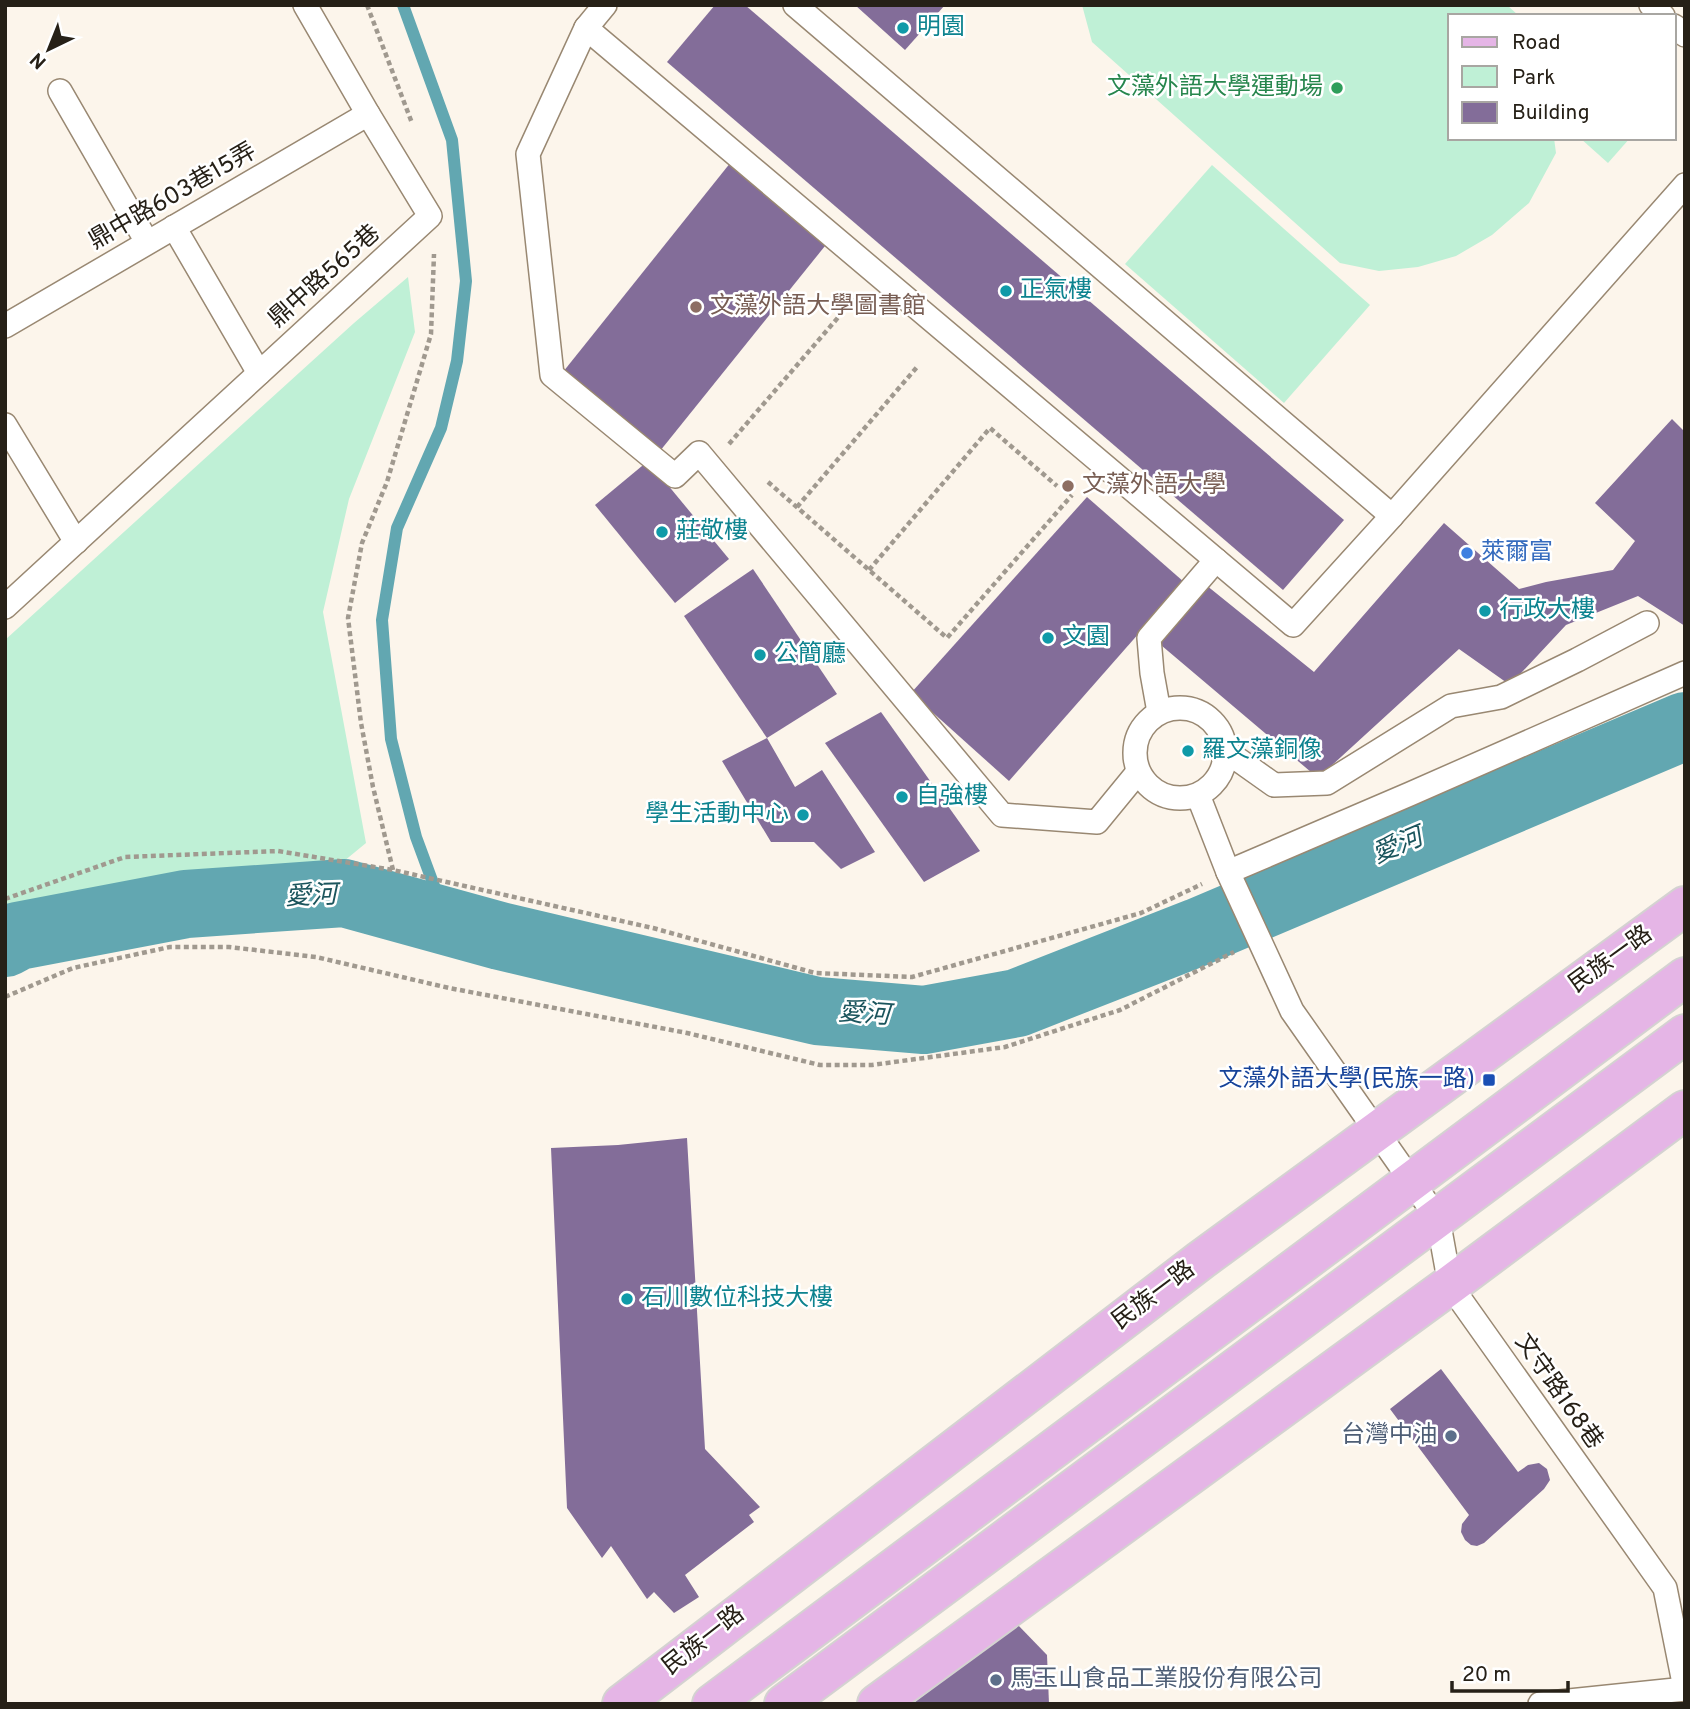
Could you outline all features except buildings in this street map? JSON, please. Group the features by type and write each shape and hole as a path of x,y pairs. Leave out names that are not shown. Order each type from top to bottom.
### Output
{"main road":[{"name":"民族一路","path":"630,1701 1201,1259 1685,906"},
{"path":"712,1704 1685,977"},
{"path":"784,1704 1685,1034"},
{"path":"877,1704 1451,1285 1685,1110"},
{"path":"1222,1378 1261,1424"},
{"path":"939,1460 976,1507"}],"lane":[{"name":"鼎中路565巷","path":"5,607 430,216 305,5"},
{"path":"605,5 586,28 528,153 552,375 675,476 699,453 1002,816 1097,822 1138,772"},
{"path":"795,5 1392,516"},
{"path":"586,28 1293,625 1685,185"},
{"path":"60,91 147,242"},
{"name":"鼎中路603巷15弄","path":"5,326 368,114"},
{"path":"174,226 259,373"},
{"path":"5,425 76,542"},
{"path":"1159,712 1152,673 1150,638 1216,560"},
{"path":"1226,751 1273,785 1327,783 1451,706 1501,697 1647,623"},
{"path":"1228,872 1685,673"},
{"path":"1173,708 1189,709 1203,714 1214,723 1222,736 1226,751 1224,765 1219,777 1198,795 1170,798 1157,793 1146,784 1138,772 1134,758 1135,745 1148,720 1159,712 1173,708"},
{"name":"文守路168巷","path":"1198,795 1228,872 1292,1011 1438,1219 1451,1285 1665,1588 1679,1630 1685,1688"},
{"path":"1540,1704 1685,1688"}],"path":[{"path":"367,5 414,128"},
{"path":"393,870 361,723 348,618 362,543 387,482 431,334 434,244"},
{"path":"727,447 854,299"},
{"path":"797,507 917,368"},
{"path":"869,570 990,428 1057,486"},
{"path":"767,481 947,638 1072,495"},
{"path":"5,899 125,857 278,851 393,870 653,929 815,973 912,977 1141,913 1228,872"},
{"path":"5,997 73,968 170,947 229,947 316,957 449,988 687,1033 820,1065 872,1065 1005,1047 1120,1010 1259,939"}],"green space":[{"path":"1082,5 1507,5 1517,14 1448,14 1448,140 1554,140 1556,153 1529,203 1492,235 1456,256 1418,267 1379,271 1340,263 1092,42"},
{"path":"1582,140 1628,140 1608,163"},
{"path":"1212,165 1370,305 1284,403 1125,264"},
{"path":"408,277 415,332 349,499 323,612 366,843 321,880 173,873 5,917 5,640"}],"waterway":[{"path":"403,5 452,140 466,281 457,361 441,428 397,528 382,620 391,739 416,837 447,921"},
{"name":"愛河","path":"5,943 18,936 186,904 344,893 500,936 817,1011 924,1020 1017,1003 1198,932 1685,726"}],"place":[{"name":"明園","path":"903,28"},
{"name":"文藻外語大學運動場","path":"1337,88"},
{"name":"正氣樓","path":"1006,291"},
{"name":"文藻外語大學圖書館","path":"696,307"},
{"name":"文藻外語大學","path":"1068,486"},
{"name":"莊敬樓","path":"662,532"},
{"name":"萊爾富","path":"1467,553"},
{"name":"行政大樓","path":"1485,611"},
{"name":"文園","path":"1048,638"},
{"name":"公簡廳","path":"760,655"},
{"name":"羅文藻銅像","path":"1188,751"},
{"name":"自強樓","path":"902,797"},
{"name":"學生活動中心","path":"803,815"},
{"name":"文藻外語大學(民族一路)","path":"1489,1080"},
{"name":"石川數位科技大樓","path":"627,1299"},
{"name":"台灣中油","path":"1451,1436"},
{"name":"馬玉山食品工業股份有限公司","path":"996,1680"}]}
